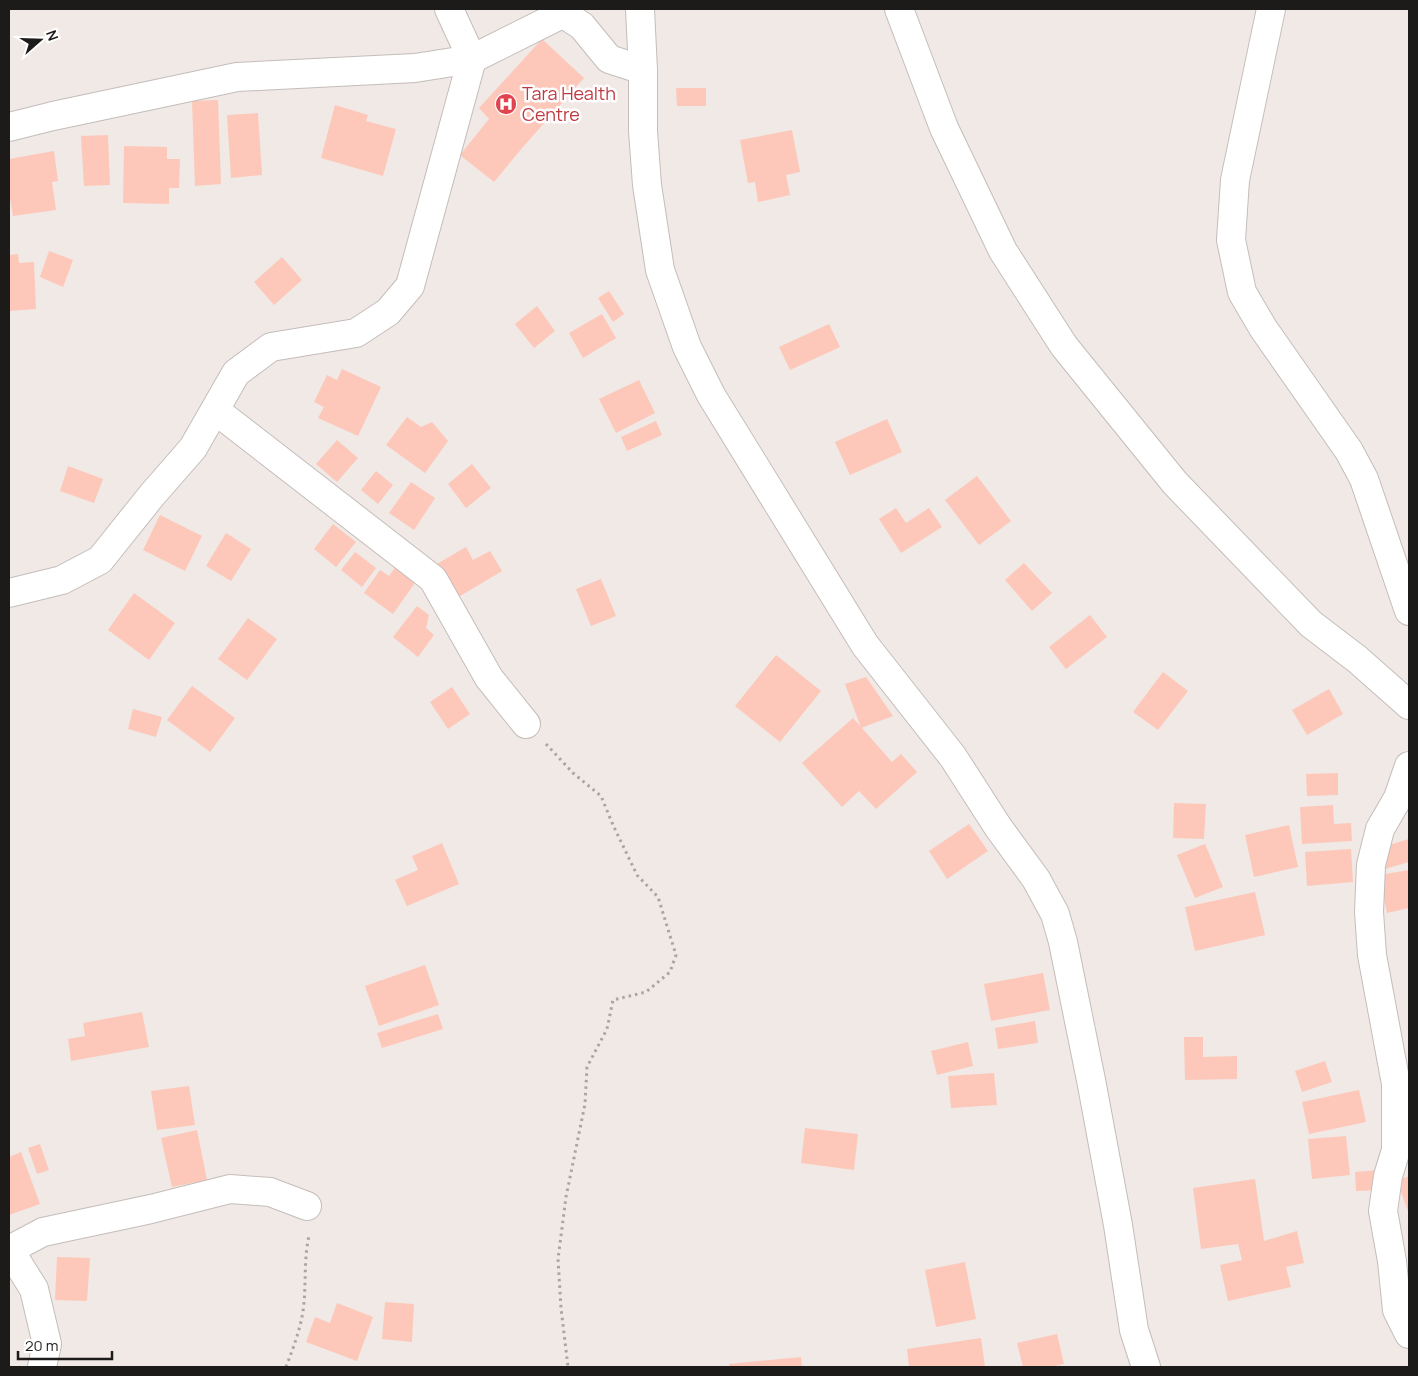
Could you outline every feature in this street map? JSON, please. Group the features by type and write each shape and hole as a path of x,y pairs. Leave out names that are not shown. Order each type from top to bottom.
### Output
{"street":[{"path":"9,593 62,580 100,560 152,495 193,448 236,373 271,347 356,334 388,312 410,286 472,59 450,9"},
{"path":"640,9 643,131 647,185 660,270 688,347 716,404 865,645 953,757 998,827 1036,879 1055,914 1063,942 1091,1080 1134,1330 1146,1367"},
{"path":"899,9 944,128 1003,251 1064,346 1175,484 1311,624 1357,659 1409,705"},
{"path":"1271,9 1235,180 1231,240 1242,292 1263,328 1349,450 1364,479 1408,602 1409,611"},
{"path":"9,127 236,77 415,68 472,59 560,11 582,26 610,59 643,70"},
{"path":"215,410 433,579 489,678 526,724"},
{"path":"1409,766 1398,798 1380,829 1372,865 1369,912 1372,955 1396,1084 1396,1150 1388,1176 1382,1212 1392,1261 1397,1310 1409,1334"},
{"path":"42,1367 47,1344 34,1289 9,1250 42,1232 152,1209 230,1188 270,1192 307,1206"}],"path":[{"path":"526,724 573,773 601,796 637,875 658,898 676,955 670,972 646,992 613,1000 607,1029 587,1068 585,1104 566,1197 558,1259 561,1308 568,1367"},
{"path":"286,1367 299,1332 304,1304 305,1253 311,1223 307,1206"}],"building":[{"path":"542,39 584,78 494,182 460,155 489,119 479,108"},
{"path":"676,88 706,88 706,106 677,106"},
{"path":"218,100 221,184 195,186 192,101"},
{"path":"335,105 368,115 366,121 396,129 383,176 321,158"},
{"path":"258,113 262,175 231,178 227,115"},
{"path":"792,130 800,172 786,175 790,195 758,202 755,182 748,183 740,140"},
{"path":"108,135 110,185 84,186 81,136"},
{"path":"124,146 167,147 167,159 180,159 179,188 169,188 169,204 123,203"},
{"path":"54,151 58,181 52,182 56,210 13,216 9,193 9,159"},
{"path":"49,251 73,260 63,287 40,277"},
{"path":"18,254 19,263 34,262 36,309 9,311 9,255"},
{"path":"282,257 302,280 274,305 254,282"},
{"path":"609,291 624,314 613,322 598,298"},
{"path":"537,306 555,331 534,348 515,324"},
{"path":"602,314 616,338 583,358 569,333"},
{"path":"829,324 840,347 790,370 779,347"},
{"path":"342,369 381,387 358,436 318,418 324,407 314,402 327,375 337,380"},
{"path":"639,380 655,413 616,433 599,399"},
{"path":"407,417 421,427 432,422 448,441 425,473 386,445"},
{"path":"887,419 902,452 850,475 835,442"},
{"path":"656,421 662,435 627,451 621,437"},
{"path":"337,440 358,458 337,482 316,464"},
{"path":"472,464 491,488 466,508 448,484"},
{"path":"68,466 103,479 94,503 60,491"},
{"path":"376,471 393,485 378,504 361,490"},
{"path":"977,476 1011,521 979,545 945,500"},
{"path":"411,482 435,498 414,530 389,513"},
{"path":"896,508 906,523 929,508 942,527 901,553 879,519"},
{"path":"160,515 202,536 185,571 143,550"},
{"path":"333,524 356,542 336,567 314,549"},
{"path":"226,533 251,549 231,581 206,566"},
{"path":"466,547 473,560 490,551 502,571 455,599 435,565"},
{"path":"355,552 376,568 362,587 341,570"},
{"path":"1024,563 1052,593 1032,611 1005,580"},
{"path":"397,565 417,580 393,614 364,593 380,570 389,576"},
{"path":"601,579 616,616 591,626 576,589"},
{"path":"134,593 175,623 149,660 108,630"},
{"path":"417,606 429,615 426,628 434,635 418,657 393,637"},
{"path":"1090,615 1107,637 1066,669 1049,647"},
{"path":"248,618 277,639 247,680 218,659"},
{"path":"776,655 821,691 780,742 735,706"},
{"path":"1163,672 1188,691 1158,730 1133,712"},
{"path":"866,677 893,716 861,728 845,684"},
{"path":"192,686 235,718 210,752 167,720"},
{"path":"452,687 470,714 448,729 430,702"},
{"path":"1329,689 1343,714 1307,735 1292,710"},
{"path":"133,709 162,717 156,737 128,729"},
{"path":"853,718 892,762 901,754 917,772 876,809 859,791 842,807 802,763"},
{"path":"1338,773 1338,795 1307,796 1306,774"},
{"path":"1174,803 1206,804 1204,839 1173,838"},
{"path":"1333,805 1334,824 1351,823 1352,841 1302,844 1300,807"},
{"path":"969,824 988,851 947,879 929,851"},
{"path":"1289,825 1298,867 1254,877 1245,835"},
{"path":"1409,839 1409,862 1385,869 1379,848"},
{"path":"442,843 459,884 407,906 395,880 418,870 412,856"},
{"path":"1205,844 1223,887 1195,898 1177,855"},
{"path":"1351,849 1353,882 1307,886 1305,852"},
{"path":"1409,870 1409,908 1387,913 1379,875"},
{"path":"1255,892 1265,935 1195,951 1185,907"},
{"path":"425,965 439,1005 379,1026 365,986"},
{"path":"1043,973 1050,1010 991,1021 984,984"},
{"path":"142,1012 149,1047 71,1061 68,1039 85,1036 83,1023"},
{"path":"438,1014 443,1029 382,1048 377,1033"},
{"path":"1035,1021 1038,1043 998,1049 995,1028"},
{"path":"1184,1037 1203,1037 1203,1057 1237,1056 1237,1079 1185,1080"},
{"path":"968,1042 973,1066 937,1075 931,1051"},
{"path":"1325,1061 1332,1082 1302,1092 1295,1071"},
{"path":"994,1073 997,1105 951,1108 948,1076"},
{"path":"189,1086 195,1125 157,1130 151,1091"},
{"path":"1359,1090 1366,1122 1309,1134 1302,1102"},
{"path":"805,1128 858,1134 854,1170 801,1163"},
{"path":"197,1130 207,1180 172,1187 161,1138"},
{"path":"1346,1136 1350,1175 1312,1179 1308,1139"},
{"path":"40,1144 49,1170 37,1174 28,1148"},
{"path":"21,1152 40,1204 9,1215 9,1157"},
{"path":"1379,1170 1380,1190 1356,1191 1355,1172"},
{"path":"1409,1176 1409,1214 1397,1181"},
{"path":"1255,1179 1264,1241 1297,1231 1304,1263 1286,1267 1291,1287 1228,1301 1220,1265 1242,1260 1238,1244 1201,1249 1193,1188"},
{"path":"57,1257 90,1258 87,1301 55,1300"},
{"path":"965,1262 976,1319 936,1327 925,1270"},
{"path":"385,1302 414,1304 412,1342 382,1339"},
{"path":"337,1303 373,1317 357,1361 306,1342 315,1317 330,1323"},
{"path":"1057,1334 1064,1364 1050,1367 1023,1367 1017,1343"},
{"path":"981,1338 985,1367 909,1367 907,1349"},
{"path":"801,1357 802,1367 729,1367 729,1364"}],"place":[{"name":"Tara Health Centre","path":"506,104"}]}
